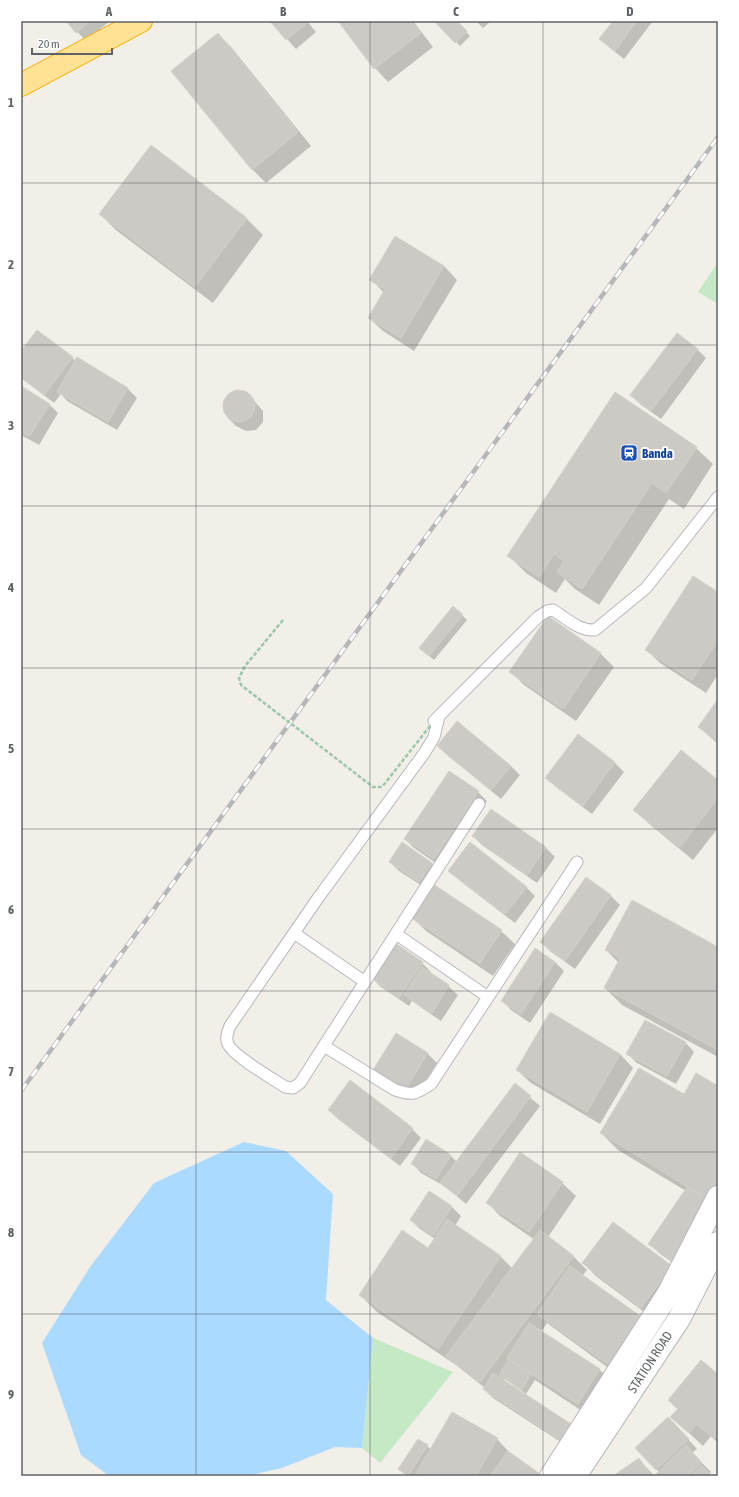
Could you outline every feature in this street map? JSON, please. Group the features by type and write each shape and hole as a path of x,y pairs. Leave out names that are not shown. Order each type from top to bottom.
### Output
{"highway":[{"path":"21,85 138,22"}],"street":[{"path":"551,1476 668,1294 718,1197"},
{"name":"STATION ROAD","path":"575,1476 678,1319 718,1244"}],"lane":[{"path":"430,726 538,617 547,611 553,610 581,628 595,630 646,588 718,497"},
{"path":"439,716 434,737 425,752 294,933 230,1026 227,1034 227,1043 234,1052 285,1087 293,1088 300,1083 479,804"},
{"path":"324,1046 395,1090 408,1094 417,1093 431,1084 577,862"},
{"path":"294,933 365,982"},
{"path":"396,934 488,997"}],"path":[{"path":"283,620 245,666 239,678 241,685 373,787 382,787 430,726"}],"green space":[{"path":"718,262 718,304 698,292"},
{"path":"373,1338 453,1372 380,1463 362,1448"}],"water":[{"path":"244,1142 286,1151 333,1194 326,1300 373,1338 362,1448 335,1447 282,1468 246,1476 109,1476 81,1455 42,1343 90,1267 154,1183"}],"building":[{"path":"66,21 90,21 76,33"},
{"path":"270,21 307,21 308,22 286,40"},
{"path":"338,21 411,21 421,33 374,69"},
{"path":"434,21 457,21 467,31 455,43"},
{"path":"613,21 637,21 615,51 599,39"},
{"path":"218,33 298,132 252,170 171,71"},
{"path":"151,145 247,218 195,287 99,214"},
{"path":"395,236 444,266 401,338 368,318 385,289 369,280"},
{"path":"37,330 73,357 44,395 21,377 21,351"},
{"path":"677,333 698,349 651,411 630,395"},
{"path":"77,357 128,388 108,422 57,392"},
{"path":"21,386 50,404 29,437 21,432"},
{"path":"236,390 242,390 251,394 255,406 251,418 242,422 236,422 227,418 223,409 223,403 227,394"},
{"path":"615,392 697,447 666,493 652,483 582,589 557,572 564,561 554,554 539,577 507,556"},
{"path":"693,576 718,592 718,640 692,680 645,650"},
{"path":"453,606 463,615 429,656 419,648"},
{"path":"548,616 601,653 563,709 509,672"},
{"path":"718,699 718,741 698,727"},
{"path":"457,721 511,766 491,790 437,746"},
{"path":"578,734 615,762 583,806 545,778"},
{"path":"681,750 718,780 718,798 680,847 633,810"},
{"path":"449,771 479,791 434,859 404,839"},
{"path":"491,809 546,847 527,875 472,836"},
{"path":"402,842 432,863 419,882 389,862"},
{"path":"470,842 527,887 505,914 448,871"},
{"path":"586,877 611,895 565,961 540,942"},
{"path":"433,884 502,930 480,963 411,918"},
{"path":"632,900 718,947 718,1050 604,988 620,958 605,950"},
{"path":"395,943 423,962 399,998 371,978"},
{"path":"535,948 555,962 521,1014 501,1001"},
{"path":"422,967 449,985 432,1013 404,995"},
{"path":"550,1012 620,1054 587,1112 516,1070"},
{"path":"645,1020 686,1042 667,1076 626,1054"},
{"path":"396,1033 428,1053 405,1090 373,1070"},
{"path":"639,1068 684,1094 696,1073 718,1086 718,1179 706,1198 600,1133"},
{"path":"350,1080 413,1128 391,1158 328,1110"},
{"path":"515,1083 531,1096 457,1196 440,1183"},
{"path":"426,1139 451,1155 436,1179 411,1164"},
{"path":"520,1152 563,1182 529,1232 486,1203"},
{"path":"687,1187 712,1204 673,1261 648,1244"},
{"path":"429,1191 452,1206 433,1236 410,1220"},
{"path":"447,1219 501,1256 438,1349 359,1295 402,1230 428,1248"},
{"path":"613,1222 672,1266 641,1308 582,1263"},
{"path":"540,1230 574,1256 480,1382 446,1356"},
{"path":"570,1266 650,1323 616,1370 537,1314"},
{"path":"529,1323 600,1369 578,1404 507,1358"},
{"path":"509,1359 531,1374 522,1390 499,1375"},
{"path":"701,1360 718,1374 718,1434 714,1439 697,1424 689,1433 670,1417 678,1409 668,1400"},
{"path":"493,1373 574,1426 563,1442 483,1389"},
{"path":"452,1412 498,1438 476,1476 416,1476 415,1475"},
{"path":"668,1417 689,1439 656,1470 635,1448"},
{"path":"418,1439 428,1445 408,1476 398,1469"},
{"path":"686,1445 702,1463 688,1476 658,1476 656,1474"},
{"path":"508,1451 543,1476 490,1476"},
{"path":"639,1458 651,1476 613,1476"},
{"path":"702,1466 712,1476 691,1476"}],"railway":[{"path":"21,1091 718,137"}],"place":[{"name":"Banda","path":"629,453"}]}
